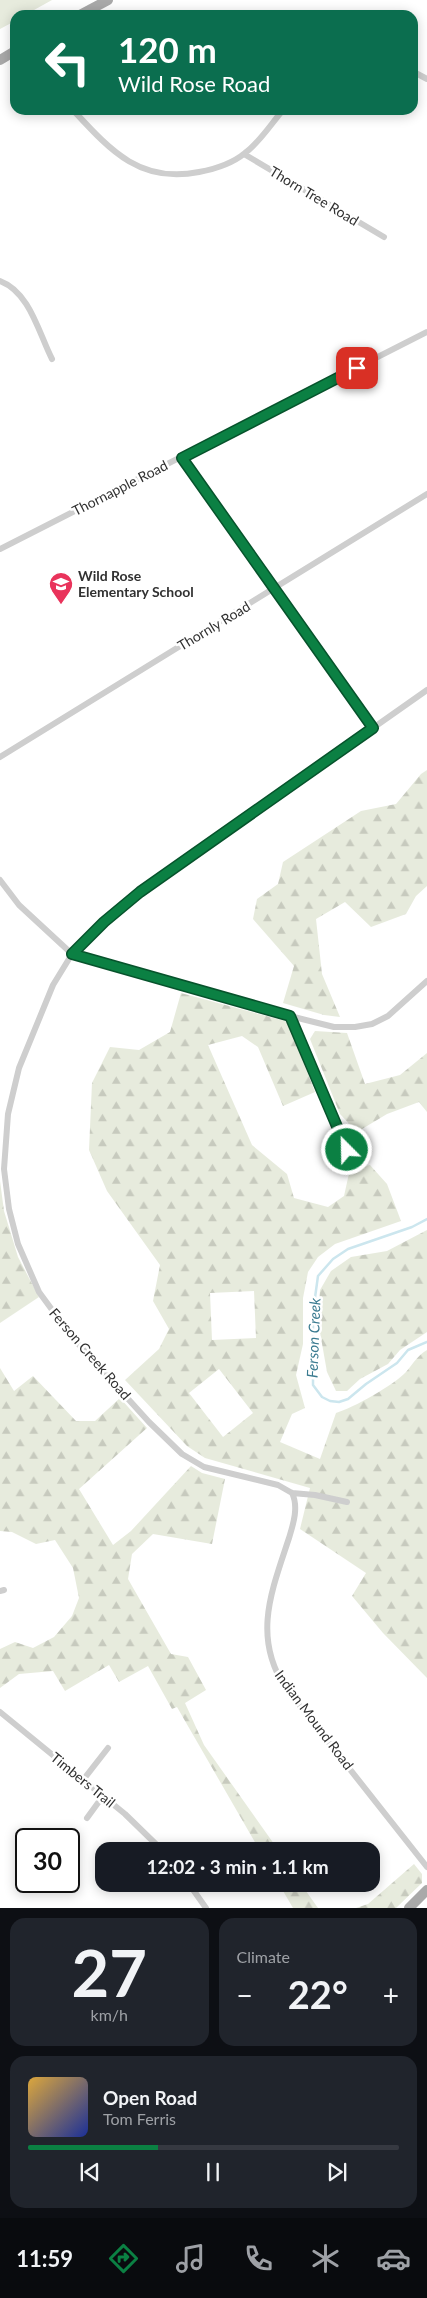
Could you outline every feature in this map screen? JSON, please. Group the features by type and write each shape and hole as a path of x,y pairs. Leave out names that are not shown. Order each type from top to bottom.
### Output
{"main road":[{"path":"89,10 108,0"},
{"path":"409,1908 427,1890"}],"street":[{"path":"78,115 106,145 140,168 162,174 185,175 224,165 244,154 279,115"},
{"name":"Thorn Tree Road","path":"244,154 384,237"},
{"path":"0,281 17,291 26,304 52,359"},
{"name":"Thornapple Road","path":"0,549 427,332"},
{"path":"182,458 373,728"},
{"name":"Thornly Road","path":"0,757 131,675 275,590 427,494"},
{"name":"Ferson Creek Road","path":"347,1502 315,1495 292,1493 278,1485 204,1467 182,1454 149,1422 72,1337 39,1292 13,1228 6,1188 4,1149 8,1114 19,1068 39,1015 72,954 104,922 140,892 427,690"},
{"path":"0,880 19,905 72,954 334,1027 355,1027 372,1024 388,1016 427,981"},
{"path":"290,1016 347,1150"},
{"name":"Indian Mound Road","path":"292,1493 295,1502 295,1513 272,1586 268,1607 266,1630 272,1663 285,1686 427,1867"},
{"name":"Timbers Trail","path":"0,1712 103,1796 154,1842"},
{"path":"83,1780 108,1748"},
{"path":"88,1818 103,1796"},
{"path":"194,1892 204,1907"}],"green space":[{"path":"0,0 52,0 34,10 10,10 10,24 0,29"},
{"path":"427,770 427,886 416,896 406,914 371,927 345,902 316,919 322,974 340,1017 324,1015 283,1003 294,966 253,919 257,899 278,884 283,862 361,811 396,804 421,774"},
{"path":"181,993 285,1021 290,1027 315,1092 283,1106 258,1047 242,1036 208,1045 252,1145 287,1174 294,1198 328,1207 344,1196 350,1169 370,1165 387,1184 401,1221 335,1244 318,1257 308,1272 303,1298 303,1344 296,1375 305,1408 292,1414 280,1442 320,1459 336,1413 362,1401 392,1383 406,1372 418,1357 427,1350 427,1678 383,1633 352,1596 366,1573 300,1529 310,1488 205,1458 187,1446 125,1380 159,1349 169,1329 153,1301 160,1265 107,1191 89,1150 92,1083 110,1047 139,1050 170,1032","holes":["254,1291 256,1338 212,1340 210,1293","219,1369 253,1413 223,1437 189,1393"]},
{"path":"315,1031 347,1033 365,1084 400,1075 427,1053 427,1112 419,1102 387,1114 357,1132 340,1114 310,1039"},
{"path":"0,1181 4,1211 18,1257 39,1297 0,1323"},
{"path":"427,1230 427,1332 400,1350 388,1364 360,1379 347,1391 336,1391 327,1372 318,1321 320,1290 331,1271 351,1257 387,1251"},
{"path":"0,1368 14,1391 33,1376 76,1421 95,1421 120,1398 147,1428 79,1489 113,1545 131,1531 191,1466 202,1473 225,1479 212,1544 153,1534 132,1554 128,1579 171,1654 188,1657 206,1690 185,1703 204,1745 273,1842 255,1842 177,1707 172,1709 148,1666 119,1682 109,1665 65,1691 53,1671 19,1674 0,1688 0,1649 15,1642 33,1648 54,1637 72,1616 79,1598 73,1568 55,1540 36,1544 12,1532 0,1531"},
{"path":"414,1864 422,1874 422,1883 396,1908 356,1908 368,1904"},
{"path":"284,1892 307,1892 318,1908 293,1908"}],"waterway":[{"name":"Ferson Creek","path":"427,1219 412,1227 348,1249 333,1259 318,1276 313,1312 313,1385 322,1397 330,1401 339,1402 348,1399 397,1363 408,1350 427,1342"}],"place":[{"name":"Wild Rose Elementary School","path":"61,605"}],"route":[{"path":"347,1150 290,1016 72,954 104,922 140,892 373,728 182,458 357,368"}]}
